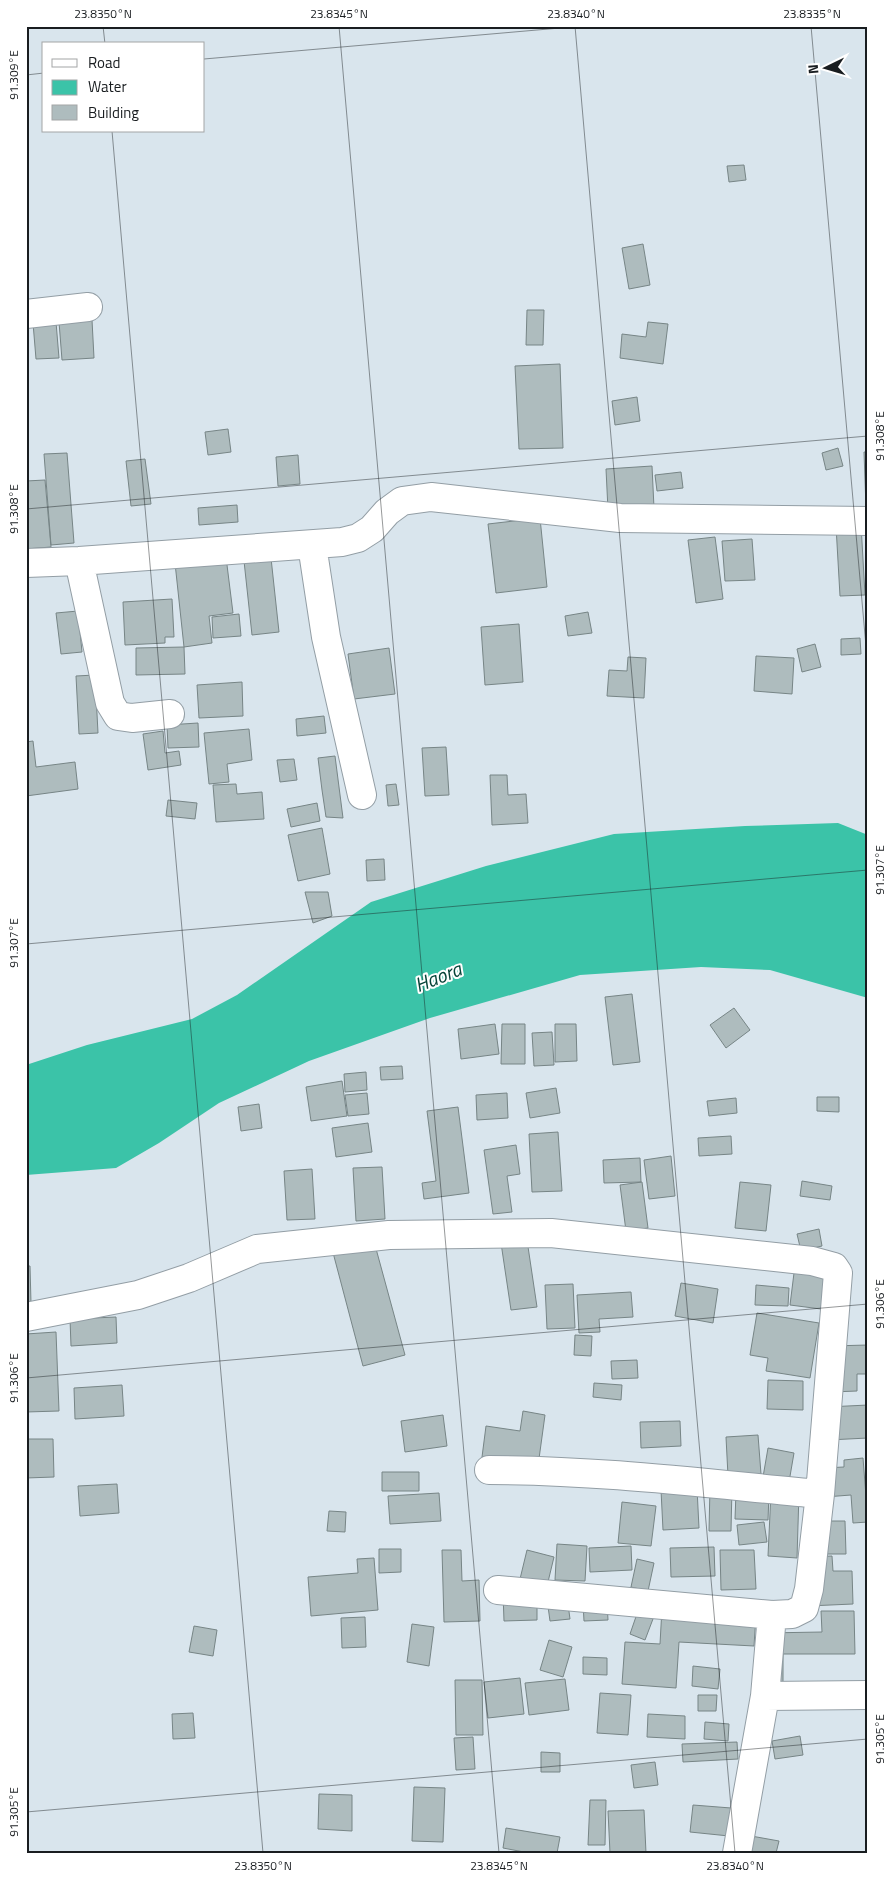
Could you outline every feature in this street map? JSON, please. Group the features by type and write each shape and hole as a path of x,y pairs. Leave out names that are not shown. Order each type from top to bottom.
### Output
{"street":[{"path":"26,314 88,307"},
{"path":"26,562 79,561 342,542 358,538 372,529 388,512 402,501 431,497 620,518 868,521"},
{"path":"312,545 326,637 362,795"},
{"path":"79,561 110,703 118,716 132,718 170,714"},
{"path":"26,1317 138,1295 189,1278 258,1249 389,1235 551,1233 812,1261 834,1267 838,1273 820,1494 810,1590 804,1608 792,1614 772,1615 498,1590"},
{"path":"489,1470 624,1474 820,1494"},
{"path":"737,1853 765,1696 772,1615"},
{"path":"765,1696 868,1695"}],"water":[{"name":"Haora","path":"838,823 868,835 868,998 770,970 701,967 580,975 430,1018 309,1061 219,1103 159,1143 116,1168 26,1175 26,1065 87,1045 192,1019 237,995 371,902 486,866 614,834 745,826"}],"building":[{"path":"744,165 746,180 729,182 727,166"},
{"path":"643,244 650,285 629,289 622,248"},
{"path":"527,310 544,310 543,345 526,345"},
{"path":"92,320 94,358 62,360 59,322"},
{"path":"56,322 59,358 36,359 33,323"},
{"path":"648,322 668,324 663,364 620,358 622,334 646,337"},
{"path":"560,364 563,448 519,449 515,366"},
{"path":"637,397 640,421 615,425 612,401"},
{"path":"228,429 231,452 208,455 205,432"},
{"path":"838,448 843,466 826,470 822,453"},
{"path":"864,452 868,452 868,508 866,508"},
{"path":"67,453 74,543 51,545 44,454"},
{"path":"298,455 300,484 278,486 276,457"},
{"path":"145,459 151,504 131,506 126,461"},
{"path":"652,466 654,508 608,510 606,469"},
{"path":"681,472 683,488 657,491 655,475"},
{"path":"45,480 51,547 26,549 26,481"},
{"path":"237,505 238,522 199,525 198,508"},
{"path":"540,518 547,587 496,593 488,524"},
{"path":"861,524 865,595 840,596 836,526"},
{"path":"715,537 723,599 696,603 688,540"},
{"path":"752,539 755,580 725,581 722,541"},
{"path":"226,557 233,613 209,616 212,643 184,647 175,563"},
{"path":"271,558 279,632 252,635 244,561"},
{"path":"172,599 174,637 165,637 165,643 125,645 123,602"},
{"path":"78,611 82,652 61,654 56,613"},
{"path":"588,612 592,633 568,636 565,616"},
{"path":"239,614 241,636 213,638 212,617"},
{"path":"519,624 523,682 485,685 481,627"},
{"path":"860,638 861,654 841,655 841,639"},
{"path":"815,644 821,667 802,672 797,649"},
{"path":"184,647 185,674 136,675 136,648"},
{"path":"389,648 395,694 354,699 348,654"},
{"path":"756,656 794,658 792,694 754,691"},
{"path":"628,657 646,658 644,698 607,696 609,670 627,671"},
{"path":"95,675 98,733 79,734 76,676"},
{"path":"242,682 243,716 199,718 197,685"},
{"path":"324,716 326,733 297,736 296,719"},
{"path":"198,723 199,747 168,748 167,725"},
{"path":"249,729 252,760 227,764 229,782 209,784 204,733"},
{"path":"163,731 165,753 179,751 181,765 148,770 143,734"},
{"path":"33,741 36,767 75,762 78,789 26,796 26,742"},
{"path":"446,747 449,795 425,796 422,748"},
{"path":"335,756 343,818 326,817 322,790 318,758"},
{"path":"294,759 297,780 280,782 277,760"},
{"path":"490,775 507,775 508,795 526,794 528,823 492,825"},
{"path":"236,784 237,794 262,792 264,819 216,822 213,785"},
{"path":"396,784 399,805 388,806 386,785"},
{"path":"168,800 197,803 195,819 166,816"},
{"path":"317,803 320,821 291,827 287,809"},
{"path":"322,828 330,874 298,881 288,835"},
{"path":"384,859 385,880 367,881 366,860"},
{"path":"305,892 328,892 332,916 313,923"},
{"path":"632,994 640,1062 613,1065 605,997"},
{"path":"734,1008 750,1030 726,1048 710,1025"},
{"path":"495,1024 499,1054 461,1059 458,1029"},
{"path":"502,1024 525,1024 525,1064 501,1064"},
{"path":"555,1024 576,1024 577,1061 555,1062"},
{"path":"552,1032 554,1065 534,1066 532,1033"},
{"path":"402,1066 403,1079 381,1080 380,1067"},
{"path":"366,1072 367,1090 345,1092 344,1074"},
{"path":"342,1081 347,1116 311,1121 306,1087"},
{"path":"556,1088 560,1113 530,1118 526,1093"},
{"path":"367,1093 369,1114 348,1116 345,1095"},
{"path":"507,1093 508,1118 477,1120 476,1095"},
{"path":"817,1097 839,1097 839,1112 817,1111"},
{"path":"736,1098 737,1113 709,1116 707,1101"},
{"path":"259,1104 262,1128 241,1131 238,1107"},
{"path":"458,1107 469,1193 424,1199 422,1183 436,1181 427,1111"},
{"path":"368,1123 372,1152 336,1157 332,1128"},
{"path":"558,1132 562,1191 532,1192 529,1134"},
{"path":"731,1136 732,1154 699,1156 698,1138"},
{"path":"516,1145 520,1174 507,1176 512,1212 493,1214 484,1150"},
{"path":"671,1156 675,1196 649,1199 644,1160"},
{"path":"640,1158 641,1182 604,1183 603,1160"},
{"path":"382,1167 385,1219 356,1221 353,1168"},
{"path":"312,1169 315,1219 287,1220 284,1171"},
{"path":"802,1181 832,1186 830,1200 800,1196"},
{"path":"642,1182 648,1228 626,1231 620,1185"},
{"path":"740,1182 771,1185 766,1231 735,1228"},
{"path":"819,1229 822,1246 801,1251 797,1234"},
{"path":"372,1234 405,1355 363,1366 331,1245"},
{"path":"527,1240 537,1307 511,1310 501,1243"},
{"path":"795,1265 825,1268 821,1309 790,1305"},
{"path":"26,1266 30,1266 31,1303 26,1303"},
{"path":"681,1283 718,1289 713,1323 675,1316"},
{"path":"573,1284 575,1328 547,1329 545,1285"},
{"path":"756,1285 789,1288 788,1306 755,1305"},
{"path":"631,1292 633,1317 599,1319 600,1332 579,1333 577,1295"},
{"path":"757,1313 819,1323 810,1378 766,1371 768,1358 750,1355"},
{"path":"116,1317 117,1343 71,1346 70,1319"},
{"path":"56,1332 59,1411 26,1412 26,1334"},
{"path":"575,1335 592,1336 591,1356 574,1355"},
{"path":"868,1345 868,1374 857,1374 857,1391 832,1392 830,1346"},
{"path":"637,1360 638,1378 612,1379 611,1361"},
{"path":"768,1380 803,1381 803,1410 767,1409"},
{"path":"594,1383 622,1385 621,1400 593,1397"},
{"path":"122,1385 124,1416 75,1419 74,1388"},
{"path":"868,1405 868,1438 828,1440 827,1407"},
{"path":"523,1411 545,1415 538,1466 482,1457 486,1426 520,1431"},
{"path":"443,1415 447,1446 405,1452 401,1421"},
{"path":"680,1421 681,1446 641,1448 640,1422"},
{"path":"758,1435 761,1474 728,1476 726,1437"},
{"path":"26,1439 53,1439 54,1477 26,1478"},
{"path":"768,1448 794,1453 789,1482 763,1477"},
{"path":"863,1458 868,1522 853,1523 851,1495 825,1497 823,1468 844,1467 844,1460"},
{"path":"382,1472 419,1472 419,1491 382,1491"},
{"path":"117,1484 119,1513 80,1516 78,1486"},
{"path":"710,1487 732,1487 731,1531 709,1531"},
{"path":"697,1488 699,1528 663,1530 661,1490"},
{"path":"736,1492 769,1494 768,1520 735,1519"},
{"path":"771,1492 799,1493 797,1558 768,1556"},
{"path":"439,1493 441,1521 390,1524 388,1496"},
{"path":"622,1502 656,1506 651,1546 618,1543"},
{"path":"329,1511 346,1512 345,1532 327,1531"},
{"path":"810,1521 845,1521 846,1554 810,1554"},
{"path":"764,1522 767,1542 739,1545 737,1525"},
{"path":"557,1544 587,1546 585,1581 555,1580"},
{"path":"631,1546 632,1570 590,1572 589,1548"},
{"path":"714,1547 715,1576 671,1577 670,1548"},
{"path":"379,1549 401,1549 401,1572 379,1573"},
{"path":"442,1550 461,1550 462,1581 479,1580 480,1621 444,1622"},
{"path":"527,1550 554,1557 547,1586 520,1579"},
{"path":"720,1550 754,1550 756,1589 721,1590"},
{"path":"832,1556 833,1571 852,1571 853,1604 808,1606 806,1557"},
{"path":"374,1558 378,1610 311,1616 308,1577 358,1573 357,1559"},
{"path":"637,1559 654,1563 648,1591 631,1587"},
{"path":"537,1592 537,1620 504,1621 503,1593"},
{"path":"567,1597 570,1619 550,1621 547,1599"},
{"path":"607,1601 608,1620 584,1621 583,1603"},
{"path":"640,1605 656,1611 645,1640 630,1634"},
{"path":"662,1608 756,1615 754,1646 679,1642 676,1688 622,1684 625,1642 660,1644"},
{"path":"821,1611 854,1611 855,1654 783,1654 783,1682 764,1682 764,1633 822,1632"},
{"path":"365,1617 366,1647 342,1648 341,1618"},
{"path":"412,1624 434,1627 429,1666 407,1662"},
{"path":"194,1626 217,1630 213,1656 189,1652"},
{"path":"549,1640 572,1647 563,1677 540,1670"},
{"path":"583,1657 607,1658 607,1675 583,1674"},
{"path":"693,1666 720,1669 718,1689 692,1686"},
{"path":"520,1678 524,1714 488,1718 484,1682"},
{"path":"565,1679 569,1710 529,1715 525,1683"},
{"path":"455,1680 482,1680 483,1735 456,1735"},
{"path":"600,1693 631,1695 628,1735 597,1733"},
{"path":"698,1695 717,1695 716,1711 698,1711"},
{"path":"193,1713 195,1738 173,1739 172,1714"},
{"path":"648,1714 685,1716 685,1739 647,1737"},
{"path":"705,1722 729,1724 728,1741 704,1739"},
{"path":"800,1736 803,1755 775,1759 772,1741"},
{"path":"473,1737 475,1769 456,1770 454,1738"},
{"path":"737,1742 738,1759 683,1762 682,1744"},
{"path":"541,1752 560,1753 560,1772 541,1772"},
{"path":"655,1762 658,1785 634,1788 631,1765"},
{"path":"414,1787 445,1788 443,1842 412,1841"},
{"path":"319,1794 352,1795 352,1831 318,1829"},
{"path":"590,1800 606,1800 605,1845 588,1845"},
{"path":"693,1805 731,1808 729,1836 690,1832"},
{"path":"644,1810 646,1853 610,1853 608,1811"},
{"path":"506,1828 560,1837 557,1853 529,1853 503,1848"},
{"path":"740,1834 779,1841 776,1853 736,1853"}]}
